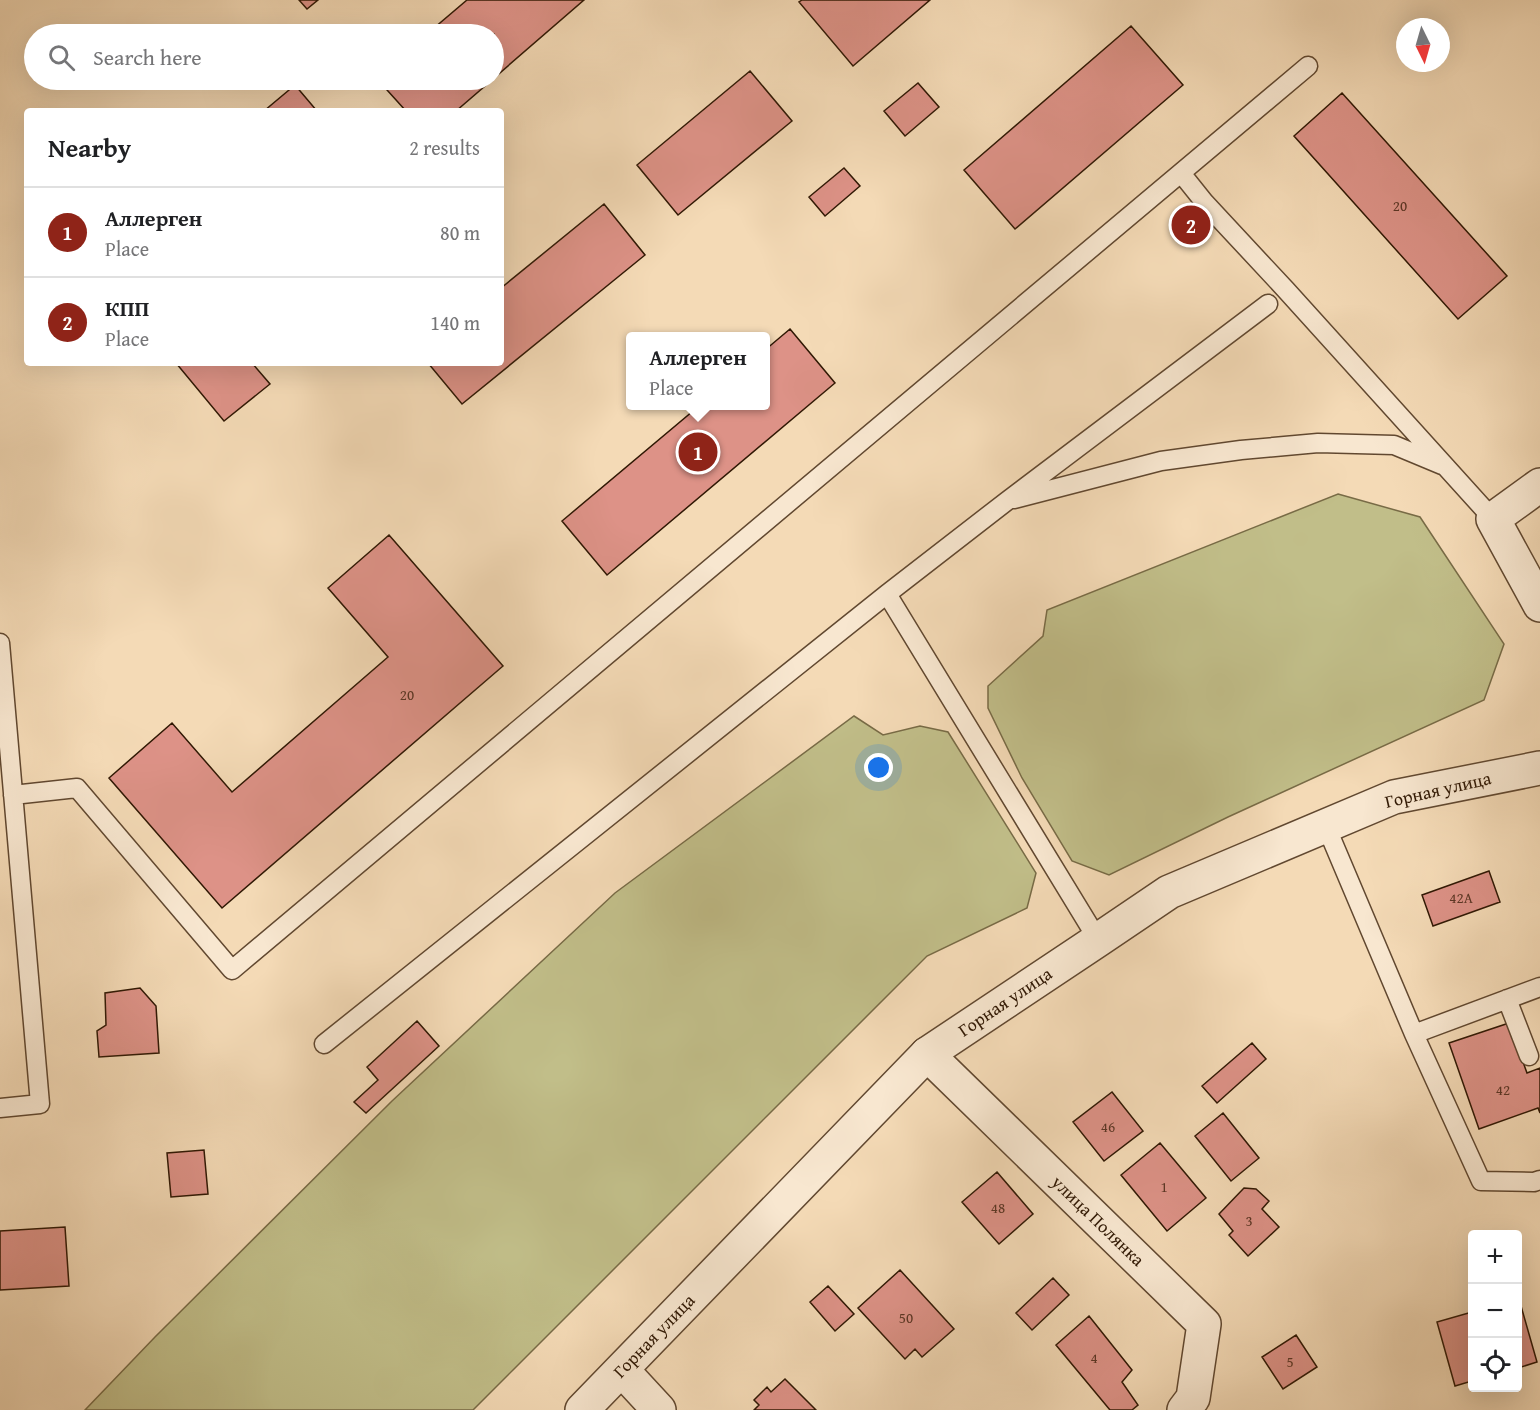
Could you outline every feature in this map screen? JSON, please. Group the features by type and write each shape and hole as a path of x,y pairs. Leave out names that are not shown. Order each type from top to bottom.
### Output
{"street":[{"path":"1540,485 1493,519 1540,605"},
{"name":"Горная улица","path":"582,1410 927,1054 1169,892 1394,797 1540,768"},
{"name":"улица Полянка","path":"927,1054 1204,1324 1193,1398 1184,1410"},
{"path":"622,1370 659,1410"}],"lane":[{"path":"13,795 77,788 232,970 1308,66"},
{"path":"1181,173 1205,203 1493,519"},
{"path":"324,1044 887,594 1268,304"},
{"path":"1007,501 1161,461 1241,450 1318,443 1394,445 1445,466"},
{"path":"887,594 1098,940"},
{"path":"0,643 40,1104 0,1108"},
{"path":"1326,826 1414,1034 1481,1181 1533,1182 1540,1180"},
{"path":"1414,1034 1540,987"},
{"path":"1508,999 1529,1056"}],"shaded area":[{"path":"1338,494 1420,517 1504,644 1484,700 1228,817 1109,875 1072,861 1022,778 988,708 988,686 1043,636 1047,610"},
{"path":"854,716 883,735 920,726 948,732 1036,873 1027,908 927,956 473,1410 85,1410 392,1101 615,893"}],"building":[{"path":"299,0 318,0 307,9"},
{"path":"467,0 584,0 504,69 504,24 439,24"},
{"path":"802,0 930,0 853,66 799,2"},
{"path":"1131,26 1183,85 1015,229 964,170"},
{"path":"750,71 792,121 678,215 637,165"},
{"path":"918,83 939,107 905,136 884,111"},
{"path":"289,90 299,90 314,108 268,108"},
{"path":"387,90 480,90 459,108 403,108"},
{"path":"1342,93 1507,276 1458,319 1294,136"},
{"path":"844,168 860,186 825,216 809,197"},
{"path":"604,204 645,255 462,404 430,366 504,366 504,286"},
{"path":"1190,212 1204,227 1192,238 1177,223"},
{"path":"790,329 835,383 607,575 562,521 694,410 770,410 770,346"},
{"path":"178,366 255,366 270,384 224,421"},
{"path":"389,535 503,666 222,908 109,778 172,723 232,792 388,657 328,588"},
{"path":"1489,871 1500,902 1433,926 1422,895"},
{"path":"140,988 156,1006 159,1053 99,1057 97,1031 106,1025 105,993"},
{"path":"417,1021 439,1046 366,1113 354,1102 378,1080 367,1067"},
{"path":"1509,1023 1527,1073 1540,1068 1540,1113 1538,1108 1479,1129 1449,1043"},
{"path":"1252,1043 1266,1059 1217,1103 1202,1086"},
{"path":"1112,1092 1143,1131 1104,1161 1073,1122"},
{"path":"1223,1113 1259,1158 1231,1181 1195,1136"},
{"path":"1160,1143 1206,1198 1167,1231 1121,1175"},
{"path":"204,1150 208,1194 171,1197 167,1153"},
{"path":"997,1172 1033,1214 999,1244 962,1202"},
{"path":"1244,1188 1256,1189 1269,1201 1262,1209 1279,1227 1248,1256 1229,1235 1233,1231 1219,1214"},
{"path":"65,1227 69,1286 0,1290 0,1231"},
{"path":"900,1270 954,1329 922,1357 915,1349 905,1359 858,1308"},
{"path":"1053,1278 1069,1295 1032,1330 1016,1313"},
{"path":"828,1286 854,1314 835,1331 810,1302"},
{"path":"1522,1310 1537,1362 1522,1367"},
{"path":"1468,1313 1468,1382 1455,1386 1437,1322"},
{"path":"1089,1316 1132,1370 1122,1382 1138,1405 1132,1410 1110,1410 1056,1345"},
{"path":"1296,1335 1317,1367 1283,1389 1262,1357"},
{"path":"785,1379 816,1410 754,1410 759,1405 754,1400 767,1387 771,1392"}],"place":[{"name":"КПП","path":"1191,225"},
{"name":"Аллерген","path":"698,452"}]}
